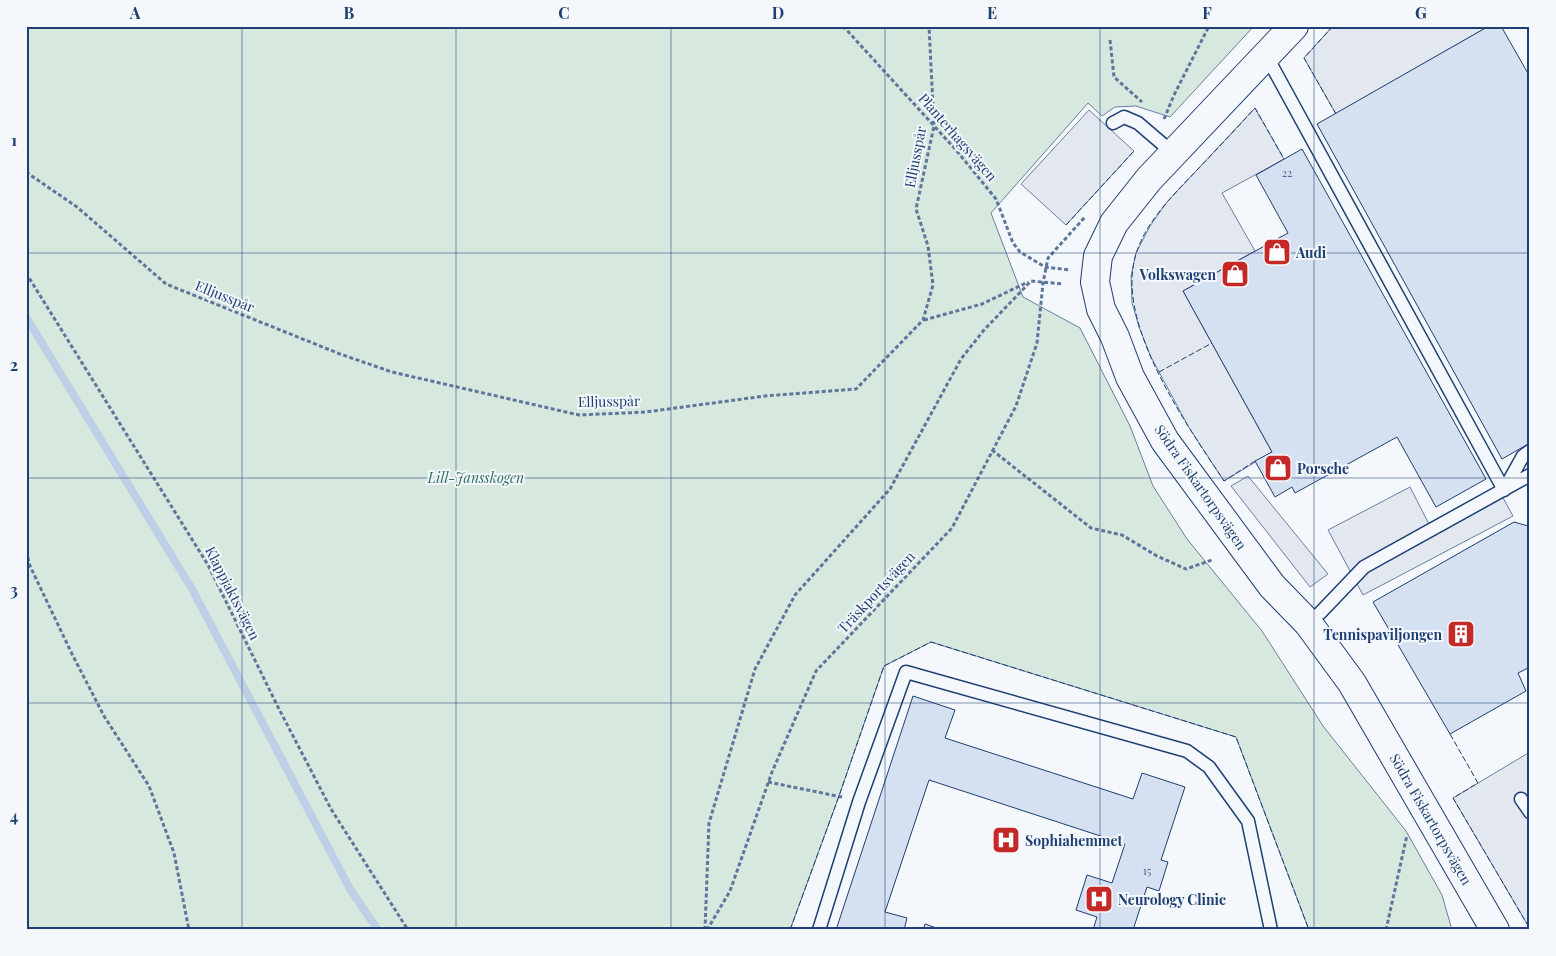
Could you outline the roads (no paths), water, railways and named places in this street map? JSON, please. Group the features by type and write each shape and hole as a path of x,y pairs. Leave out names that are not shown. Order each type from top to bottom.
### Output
{"street":[{"name":"Södra Fiskartorpsvägen","path":"1294,26 1267,57 1149,178 1114,223 1098,256 1095,282 1102,309 1130,377 1165,441 1272,586 1308,623 1352,683 1495,930"}],"lane":[{"path":"1267,57 1504,490"},
{"path":"1114,123 1124,117 1138,123 1173,154"},
{"path":"1504,490 1523,456 1530,451"},
{"path":"1308,623 1320,613 1364,566 1530,475"},
{"path":"819,930 859,802 906,672 1187,751 1209,767 1248,821 1271,930"},
{"path":"1521,799 1530,812"}],"waterway":[{"path":"26,317 192,589 350,889 378,930"}],"place":[{"name":"Audi","path":"1277,252"},
{"name":"Volkswagen","path":"1235,274"},
{"name":"Porsche","path":"1278,468"},
{"name":"Tennispaviljongen","path":"1461,634"},
{"name":"Sophiahemmet","path":"1006,840"},
{"name":"Neurology Clinic","path":"1099,899"}],"park label":[{"name":"Lill-Jansskogen","path":"476,477"}]}
